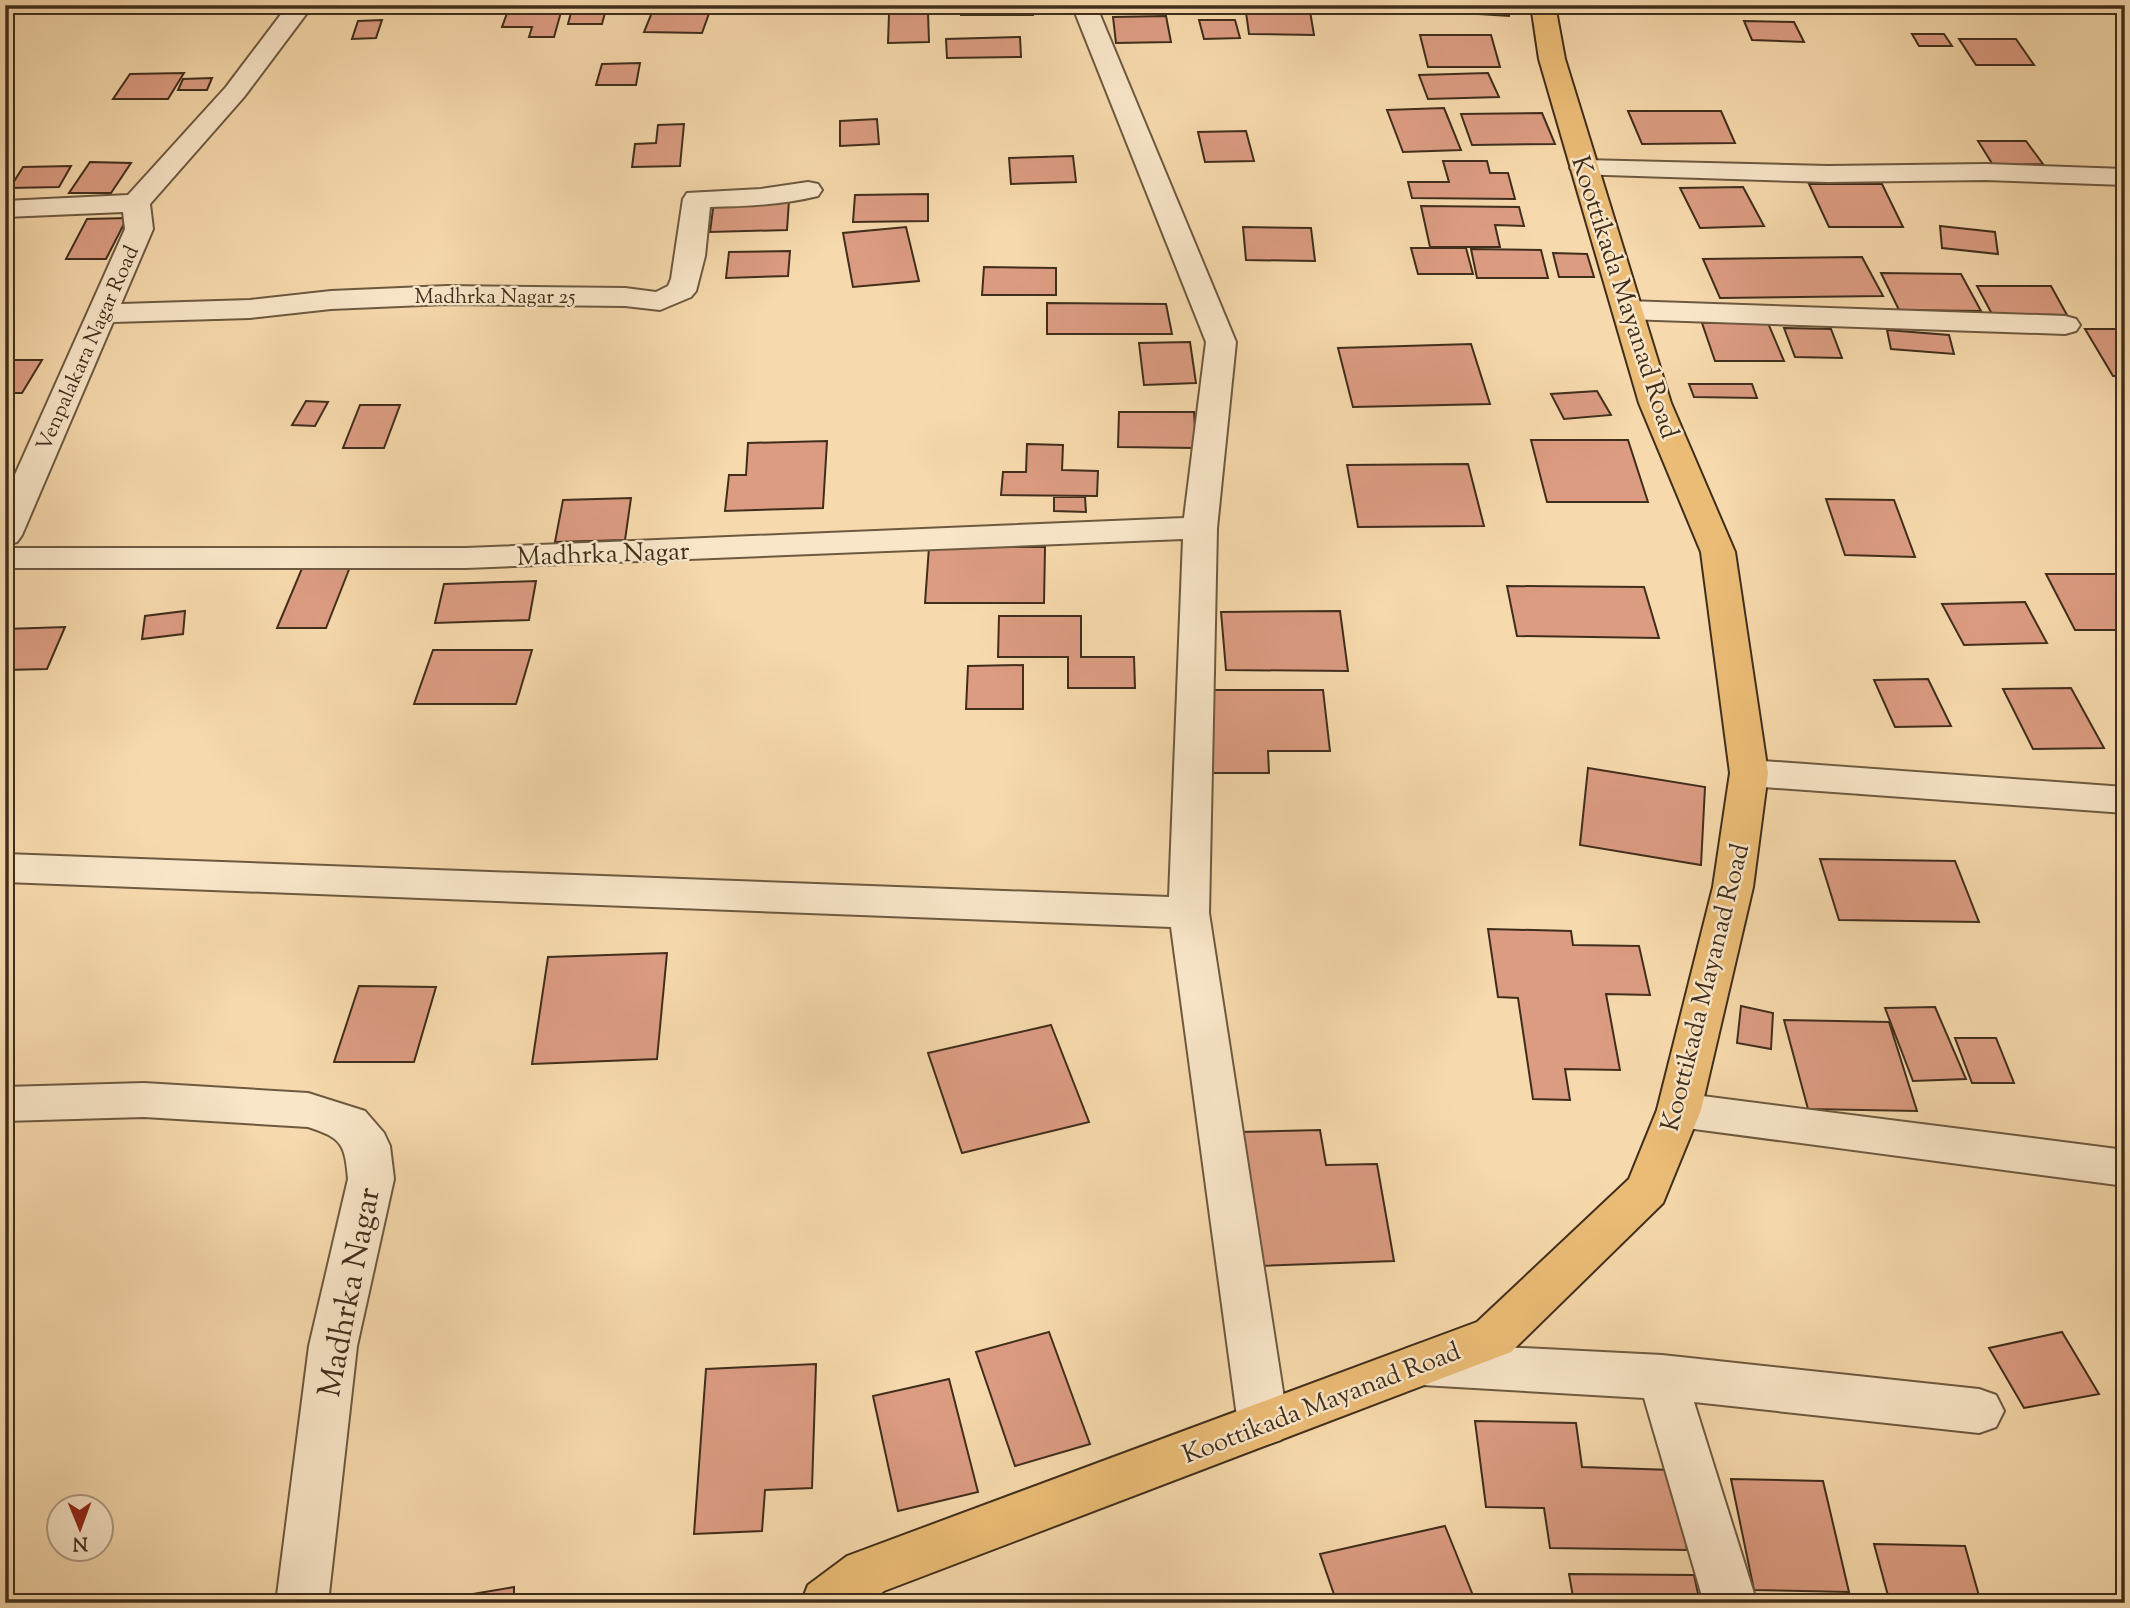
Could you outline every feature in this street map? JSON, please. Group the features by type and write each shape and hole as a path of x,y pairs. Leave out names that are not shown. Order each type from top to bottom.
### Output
{"main road":[{"name":"Koottikada Mayanad Road","path":"827,1603 866,1573 1494,1337 1647,1190 1679,1110 1733,887 1749,773 1718,552 1655,403 1552,59 1543,5"}],"street":[{"path":"5,209 136,203 235,92 301,5"},
{"path":"1084,5 1221,342 1200,528 1189,914 1263,1423"},
{"path":"1584,168 1828,174 1986,172 2125,177"},
{"name":"Madhrka Nagar 25","path":"101,314 250,309 331,300 447,295 625,297 660,301 681,291 686,279 695,236 697,198 761,197 808,190"},
{"name":"Venpalakara Nagar Road","path":"5,535 139,229 136,203"},
{"path":"1627,310 2065,325"},
{"name":"Madhrka Nagar","path":"5,558 466,558 1200,528"},
{"path":"1749,773 2125,800"},
{"path":"5,868 1189,914"},
{"name":"Madhrka Nagar","path":"5,1104 144,1100 308,1110 349,1123 368,1146 371,1179 333,1346 302,1603"},
{"path":"1679,1110 2125,1168"},
{"path":"1422,1364 1662,1377 1979,1411"},
{"path":"1662,1377 1731,1603"}],"building":[{"path":"510,5 563,5 554,37 529,37 532,27 502,27"},
{"path":"573,5 607,5 602,24 568,24"},
{"path":"655,5 712,5 702,33 644,32"},
{"path":"962,5 1034,5 1033,15 961,15"},
{"path":"1245,5 1309,5 1314,35 1249,34"},
{"path":"1464,5 1510,5 1509,16 1463,13"},
{"path":"928,13 929,42 888,43 889,14"},
{"path":"1166,16 1171,42 1116,43 1113,17"},
{"path":"382,20 376,38 352,39 358,21"},
{"path":"1199,20 1235,20 1240,38 1204,39"},
{"path":"1744,21 1794,22 1804,42 1752,40"},
{"path":"1912,34 1944,34 1952,46 1919,46"},
{"path":"1420,35 1491,35 1500,67 1428,67"},
{"path":"1020,37 1021,57 947,58 946,39"},
{"path":"1959,39 2016,39 2034,65 1976,65"},
{"path":"640,63 636,85 596,85 602,64"},
{"path":"184,73 168,99 113,99 130,74"},
{"path":"1488,73 1499,97 1428,99 1419,75"},
{"path":"212,78 207,90 178,90 183,79"},
{"path":"1444,108 1461,150 1403,152 1387,110"},
{"path":"1628,111 1721,111 1735,143 1642,144"},
{"path":"1542,113 1555,144 1472,145 1461,114"},
{"path":"877,119 879,144 840,146 840,121"},
{"path":"684,124 680,166 632,167 635,144 656,143 658,125"},
{"path":"1246,131 1254,161 1205,162 1198,132"},
{"path":"1978,141 2026,141 2043,164 1993,165"},
{"path":"1073,156 1076,182 1011,184 1009,158"},
{"path":"1443,161 1487,161 1490,173 1508,173 1515,199 1412,198 1408,182 1449,182"},
{"path":"90,162 131,163 111,193 69,193"},
{"path":"71,166 59,187 10,188 23,167"},
{"path":"1809,184 1882,184 1903,227 1829,227"},
{"path":"1743,187 1764,226 1700,228 1680,188"},
{"path":"928,194 928,221 853,222 855,195"},
{"path":"789,200 787,230 710,232 714,201"},
{"path":"1421,206 1519,207 1524,226 1495,225 1500,247 1430,247"},
{"path":"127,218 106,259 66,259 87,219"},
{"path":"1940,226 1995,232 1998,254 1942,248"},
{"path":"906,227 919,281 853,287 843,233"},
{"path":"1243,227 1311,228 1315,261 1246,260"},
{"path":"1411,248 1466,248 1473,274 1418,274"},
{"path":"1471,249 1541,250 1548,278 1477,278"},
{"path":"790,251 788,276 726,278 729,252"},
{"path":"1553,253 1587,254 1594,277 1559,277"},
{"path":"1862,257 1883,296 1720,298 1703,259"},
{"path":"984,267 1056,268 1056,295 982,295"},
{"path":"1881,273 1961,274 1981,311 1899,310"},
{"path":"1977,286 2051,286 2067,315 1992,314"},
{"path":"1047,303 1166,304 1172,334 1047,334"},
{"path":"1702,323 1768,323 1784,361 1715,361"},
{"path":"1784,328 1831,329 1842,358 1795,357"},
{"path":"2085,329 2125,329 2125,376 2113,376"},
{"path":"1887,330 1949,335 1954,354 1891,349"},
{"path":"1190,342 1196,383 1144,385 1139,343"},
{"path":"1471,344 1490,404 1353,407 1338,348"},
{"path":"5,360 42,360 22,393 5,393"},
{"path":"1689,384 1752,384 1757,398 1694,397"},
{"path":"1597,391 1611,415 1564,419 1551,394"},
{"path":"306,401 328,402 315,426 292,425"},
{"path":"360,405 400,405 384,448 343,448"},
{"path":"1119,412 1194,412 1196,448 1118,447"},
{"path":"1531,440 1628,440 1648,502 1547,502"},
{"path":"827,441 823,508 725,511 729,475 746,475 748,443"},
{"path":"1027,444 1063,445 1062,470 1098,471 1097,496 1001,495 1003,472 1026,472"},
{"path":"1468,464 1484,526 1358,527 1347,465"},
{"path":"1054,497 1085,497 1086,512 1054,511"},
{"path":"631,498 625,540 555,542 563,500"},
{"path":"1826,499 1894,500 1915,557 1845,555"},
{"path":"929,547 1045,547 1044,603 925,603"},
{"path":"303,566 350,567 326,628 277,628"},
{"path":"2046,574 2125,574 2125,630 2075,630"},
{"path":"536,581 529,620 435,623 444,584"},
{"path":"1507,586 1644,587 1659,638 1517,636"},
{"path":"2025,602 2047,643 1964,645 1942,604"},
{"path":"185,611 183,634 142,639 145,616"},
{"path":"1340,611 1348,671 1226,670 1221,612"},
{"path":"999,616 1081,616 1081,657 1134,657 1135,688 1068,688 1068,657 998,657"},
{"path":"65,627 47,669 5,670 5,629"},
{"path":"433,650 532,650 516,704 414,704"},
{"path":"1023,665 1023,709 966,709 968,666"},
{"path":"1928,679 1951,726 1895,727 1874,680"},
{"path":"2071,688 2104,748 2033,749 2003,689"},
{"path":"1201,690 1323,690 1330,751 1268,751 1269,773 1206,773"},
{"path":"1588,768 1705,787 1701,865 1580,845"},
{"path":"1820,859 1955,861 1979,922 1839,920"},
{"path":"1488,929 1571,931 1573,945 1639,946 1650,995 1606,994 1620,1070 1565,1069 1570,1100 1533,1099 1518,998 1498,997"},
{"path":"667,953 657,1059 532,1064 548,957"},
{"path":"359,986 436,987 414,1062 334,1062"},
{"path":"1741,1006 1773,1013 1771,1049 1737,1043"},
{"path":"1935,1007 1966,1079 1913,1081 1885,1008"},
{"path":"1784,1020 1889,1022 1917,1111 1808,1109"},
{"path":"1051,1025 1089,1122 962,1153 928,1053"},
{"path":"1955,1038 1996,1038 2014,1083 1972,1083"},
{"path":"1320,1130 1326,1165 1377,1164 1394,1261 1256,1266 1239,1132"},
{"path":"1049,1332 1090,1444 1015,1466 976,1352"},
{"path":"2062,1332 2099,1394 2024,1408 1989,1348"},
{"path":"816,1364 812,1488 765,1490 762,1531 694,1534 706,1369"},
{"path":"949,1379 978,1492 898,1511 873,1396"},
{"path":"1475,1421 1576,1423 1582,1467 1673,1470 1687,1550 1550,1548 1544,1508 1486,1507"},
{"path":"1731,1479 1823,1481 1849,1592 1754,1590"},
{"path":"1445,1526 1476,1603 1337,1603 1320,1554"},
{"path":"1874,1544 1965,1546 1981,1603 1890,1603"},
{"path":"1569,1574 1694,1575 1700,1603 1574,1603"},
{"path":"514,1587 514,1603 419,1603"},
{"path":"162,1597 160,1603 62,1603"}]}
